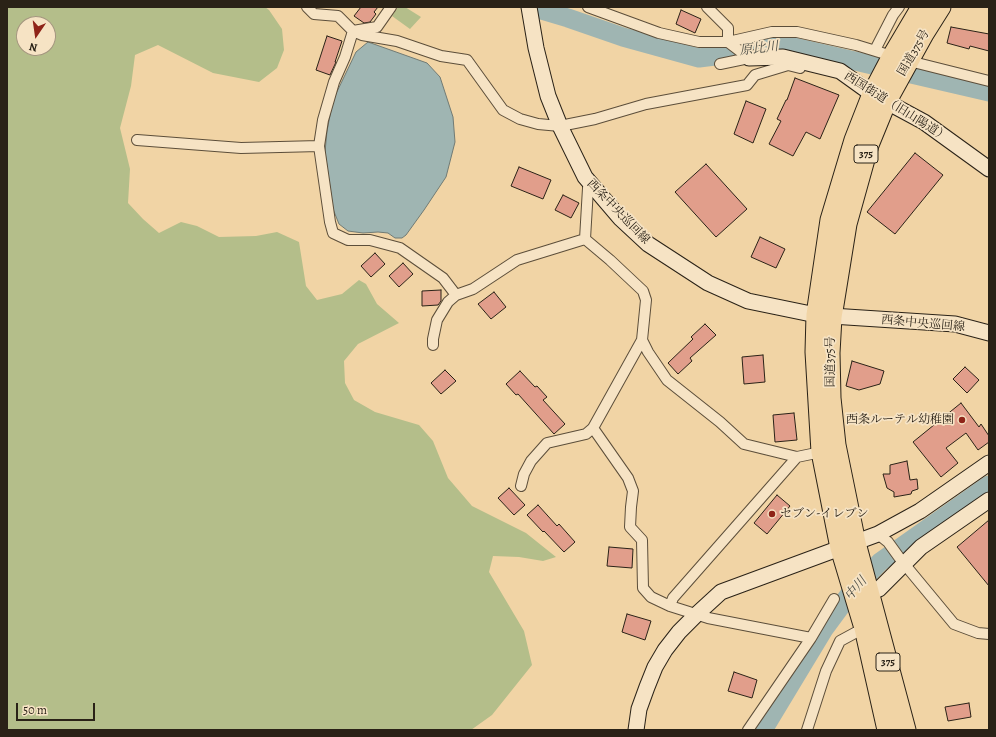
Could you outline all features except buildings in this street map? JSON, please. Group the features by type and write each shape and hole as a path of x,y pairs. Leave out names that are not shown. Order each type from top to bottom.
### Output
{"highway":[{"name":"国道375号","path":"917,30 921,7"},
{"name":"国道375号","path":"906,730 862,566 848,545 820,452 815,352 824,316 830,220 854,140 879,97 892,56 942,7"},
{"name":"国道375号","path":"824,316 830,353 830,384 848,545 849,579 862,624 887,730"}],"street":[{"path":"307,7 314,14 338,16"},
{"path":"325,7 334,11 353,30 362,36 397,41 441,56 467,60 503,110 520,119 538,124 560,126 595,119 646,104 747,85 755,74 788,65 820,73 827,68"},
{"path":"353,30 377,27 391,7"},
{"name":"西条中央巡回線","path":"529,7 536,48 548,96 560,126 585,177 620,218 648,244 674,263 708,283 748,301 824,316 954,324 989,333"},
{"path":"588,7 659,33 699,42 728,42 772,32 797,32 989,82"},
{"path":"707,7 728,28 728,42"},
{"path":"892,56 896,11"},
{"path":"896,11 917,30"},
{"path":"353,30 345,57 334,82 323,120 320,146 330,222 333,233 348,240 370,240 400,248 443,278 456,295"},
{"path":"728,42 749,58"},
{"name":"西国街道（旧山陽道）","path":"749,58 784,57 840,71 879,97 924,122 989,169"},
{"path":"720,64 749,58"},
{"path":"137,140 241,148 320,146"},
{"path":"585,239 588,188 590,183"},
{"path":"433,345 436,320 448,302 456,295 472,289 517,260 585,239"},
{"path":"521,486 524,474 531,461 547,443 586,434 593,428 642,340 646,300 643,291 585,239"},
{"path":"642,340 648,352 667,380 720,422 744,444 797,457 820,452"},
{"path":"593,428 628,478 633,491 630,507 630,527 642,540 643,588 651,597 670,606 708,618 811,638"},
{"path":"670,606 673,598 797,457"},
{"path":"636,730 639,709 655,668 665,650 679,632 722,592 848,545 883,538 989,463"},
{"path":"870,594 879,589 903,562 921,547 989,500"},
{"path":"883,538 954,624 978,633 989,634"},
{"path":"748,730 811,638 834,599"},
{"path":"808,730 826,671 840,641 862,624"}],"green space":[{"path":"7,7 265,7 269,10 282,29 284,50 277,68 259,82 213,73 158,45 135,55 131,86 120,128 130,169 128,203 159,233 181,222 197,226 219,237 256,236 277,232 299,242 306,286 317,300 342,294 359,280 366,284 377,304 399,323 358,344 344,361 345,383 354,400 375,412 419,425 433,441 448,478 472,506 526,533 556,557 543,561 519,557 493,556 489,572 524,631 532,665 492,715 471,730 7,730"},
{"path":"398,7 405,7 421,17 410,29 392,16"}],"water":[{"path":"368,42 427,63 440,77 453,117 455,142 446,177 406,235 402,238 395,238 388,233 363,233 348,231 339,224 333,209 325,152 327,131 333,100 356,52"}],"waterway":[{"name":"原比川","path":"531,7 623,37 699,58 723,55 751,47 790,46 989,92"},
{"name":"中川","path":"763,730 824,629 852,591 880,562 989,485"}],"place":[{"name":"西条ルーテル幼稚園","path":"962,420"},
{"name":"セブン-イレブン","path":"772,514"}]}
